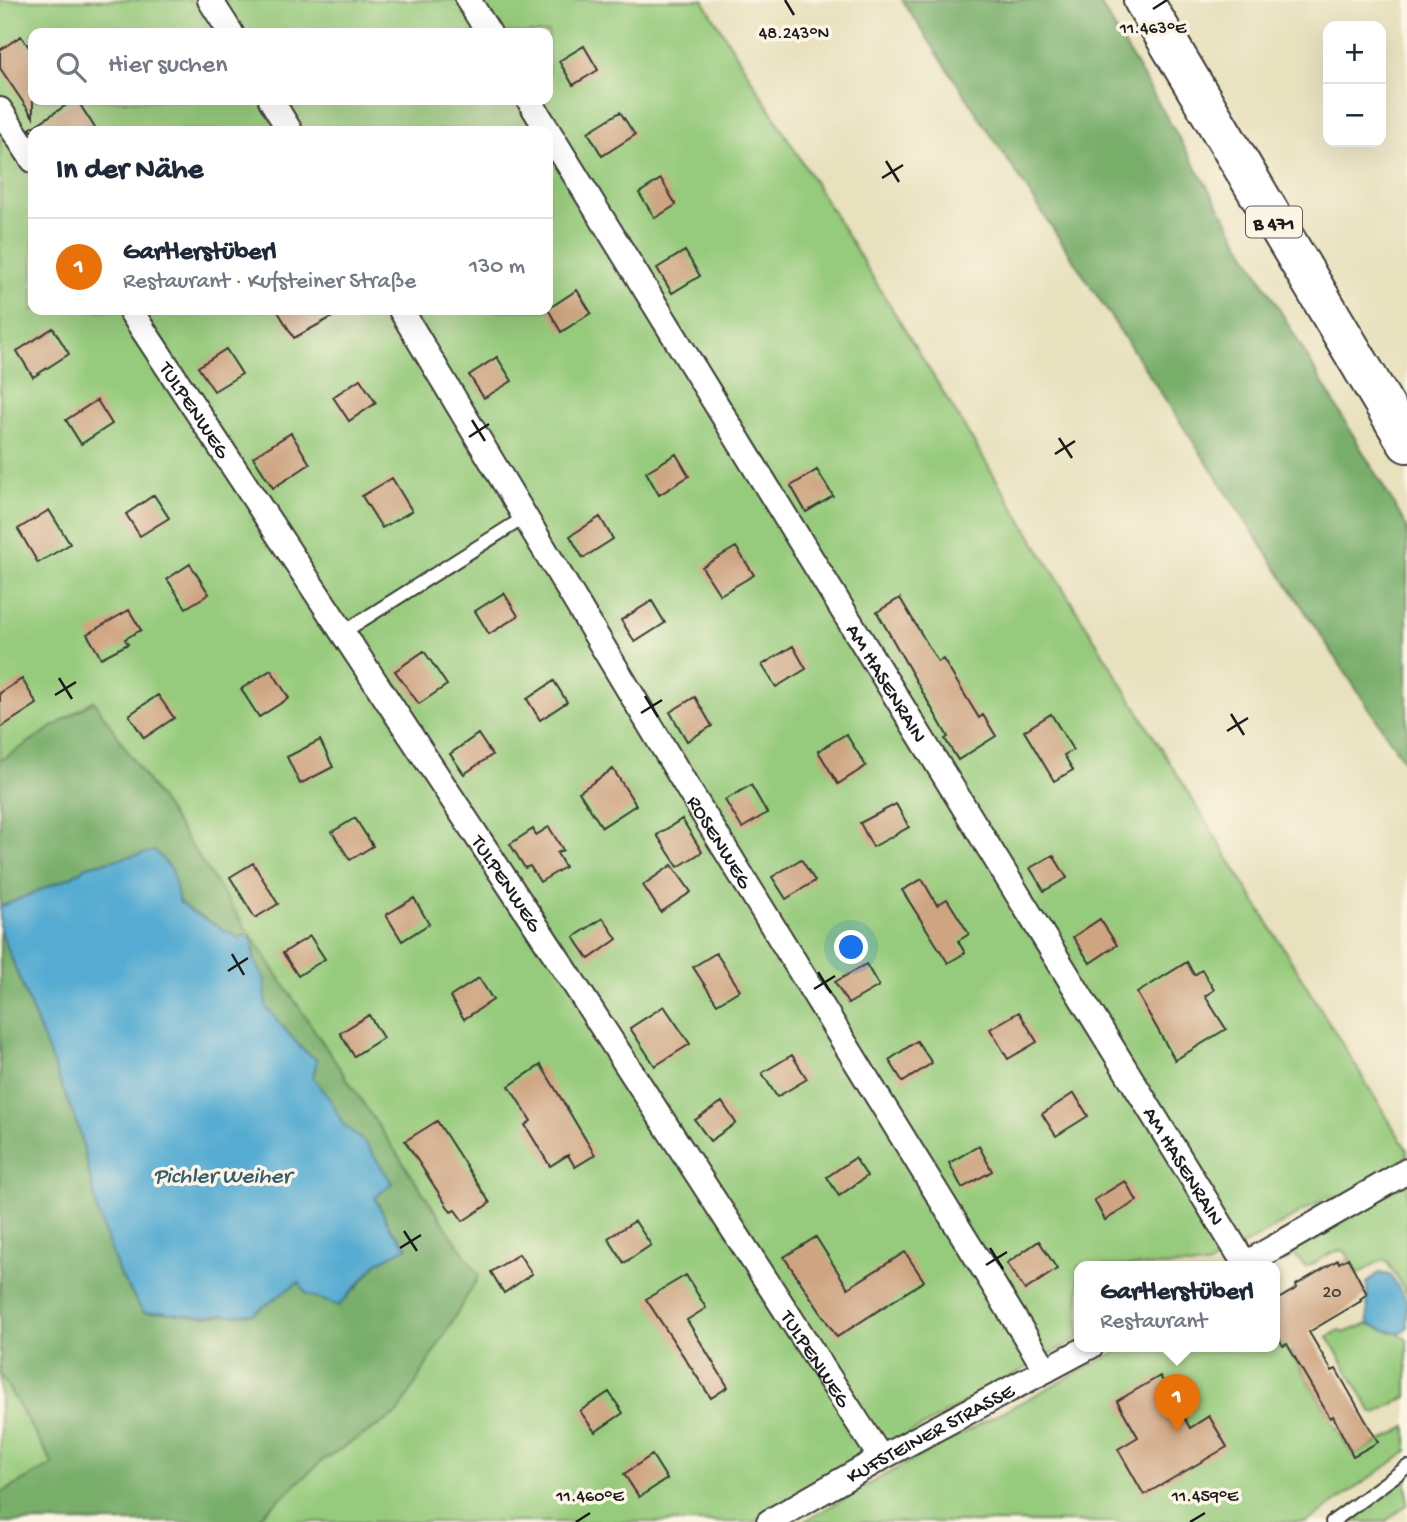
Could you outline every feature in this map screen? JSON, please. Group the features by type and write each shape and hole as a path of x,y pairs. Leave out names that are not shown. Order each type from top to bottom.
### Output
{"highway":[{"name":"B 471","path":"1143,0 1407,443"}],"street":[{"path":"211,0 228,28"},
{"path":"468,0 486,28"},
{"path":"274,105 287,126"},
{"name":"AM HASENRAIN","path":"532,105 545,126"},
{"path":"0,110 28,152"},
{"name":"AM HASENRAIN","path":"553,139 1241,1261"},
{"name":"TULPENWEG","path":"134,315 575,985 881,1458"},
{"name":"ROSENWEG","path":"404,315 805,981 1046,1370"},
{"path":"1250,1261 1407,1171"},
{"name":"KUFSTEINER STRASSE","path":"769,1522 881,1458 1079,1352"}],"lane":[{"path":"342,633 525,517"},
{"path":"1332,1522 1407,1467"}],"green space":[{"path":"0,0 703,0 1407,1150 1407,1157 1335,1200 1328,1197 1216,1261 1074,1261 1074,1341 754,1522 254,1522 323,1460 398,1413 93,701 0,761"},
{"path":"902,0 1098,0 1407,527 1407,766"},
{"path":"94,701 479,1276 398,1413 323,1460 254,1522 0,1522 0,1494 53,1464 0,1374 0,929 80,1132 98,1213 119,1273 144,1313 198,1316 253,1314 299,1282 356,1289 378,1262 408,1247 390,1228 375,1197 392,1183 366,1144 342,1124 333,1104 312,1077 316,1060 301,1048 266,1007 265,980 254,959 253,942 245,934 241,939 179,902 172,870 155,852 87,866 74,876 0,907 0,761"},
{"path":"1407,1182 1407,1294 1386,1260 1358,1274 1345,1251 1329,1254 1305,1267 1295,1255 1281,1263 1281,1257"},
{"path":"1368,1324 1399,1334 1407,1340 1407,1397 1376,1413 1371,1411 1328,1337 1339,1330 1343,1333"},
{"path":"1304,1334 1291,1352 1353,1456 1407,1427 1407,1452 1307,1522 803,1522 901,1466 1116,1352 1280,1352 1280,1341 1283,1346"},
{"path":"0,1373 53,1464 0,1494"},
{"path":"1407,1475 1407,1505 1385,1522 1341,1522"}],"water":[{"name":"Pichler Weiher","path":"155,851 172,870 179,902 241,939 244,934 253,942 254,959 265,980 266,1007 301,1048 317,1060 313,1077 333,1104 342,1123 366,1144 392,1183 375,1198 390,1228 408,1247 378,1262 339,1306 306,1294 299,1282 253,1314 198,1316 144,1313 119,1273 98,1213 80,1132 0,929 0,907 73,876 87,866"},
{"path":"1379,1273 1390,1275 1407,1301 1407,1328 1399,1334 1368,1324 1367,1282"}],"building":[{"path":"21,36 28,46 28,105 33,105 33,117 0,68 0,50"},
{"path":"584,46 598,70 573,85 559,61"},
{"path":"66,105 80,105 94,126 35,126"},
{"path":"620,112 635,135 602,156 588,132"},
{"path":"661,179 676,205 655,218 639,193"},
{"path":"685,251 700,276 672,293 657,268"},
{"path":"577,290 591,313 561,332 551,315 553,306"},
{"path":"280,315 336,315 294,338"},
{"path":"53,328 69,354 33,377 17,351"},
{"path":"226,349 242,374 214,391 198,367"},
{"path":"497,357 512,381 484,398 469,375"},
{"path":"360,379 376,403 349,421 333,397"},
{"path":"97,400 112,424 81,444 66,420"},
{"path":"291,433 310,464 273,488 253,457"},
{"path":"676,454 689,476 659,495 646,472"},
{"path":"817,470 833,496 806,512 791,486"},
{"path":"392,478 412,511 382,528 362,496"},
{"path":"154,495 169,518 140,536 126,514"},
{"path":"49,510 70,544 38,563 18,529"},
{"path":"600,517 613,539 583,558 570,536"},
{"path":"736,547 754,575 720,595 702,567"},
{"path":"190,564 209,594 186,608 167,579"},
{"path":"504,593 518,616 489,634 475,611"},
{"path":"900,598 938,662 943,659 979,718 983,715 996,736 958,760 945,739 948,737 877,612"},
{"path":"652,601 665,623 635,642 621,620"},
{"path":"129,610 141,630 125,639 128,644 101,658 87,634"},
{"path":"793,646 806,669 776,687 762,665"},
{"path":"424,651 447,685 419,704 395,671"},
{"path":"271,670 289,698 259,717 241,689"},
{"path":"22,679 37,704 0,728 0,693"},
{"path":"554,681 567,702 540,720 527,699"},
{"path":"158,695 174,718 144,738 129,715"},
{"path":"695,697 712,726 687,741 670,712"},
{"path":"1051,714 1073,750 1064,755 1073,770 1054,781 1024,731"},
{"path":"478,734 492,755 464,774 450,754"},
{"path":"846,734 866,766 838,784 818,751"},
{"path":"320,740 333,767 300,784 287,757"},
{"path":"613,769 636,805 602,827 579,792"},
{"path":"751,785 767,813 742,828 725,800"},
{"path":"896,804 909,827 873,847 860,823"},
{"path":"355,818 373,846 350,860 332,832"},
{"path":"682,819 702,852 678,867 657,835"},
{"path":"549,827 563,850 557,853 565,867 540,882 530,866 525,868 510,844 533,829 536,835"},
{"path":"1053,855 1067,878 1044,891 1030,868"},
{"path":"801,859 815,881 786,899 772,877"},
{"path":"253,863 278,904 255,918 230,877"},
{"path":"672,865 691,892 661,912 643,885"},
{"path":"922,879 937,905 947,899 969,934 958,941 965,953 948,963 902,890"},
{"path":"414,898 429,924 402,941 386,915"},
{"path":"603,918 617,939 589,959 574,937"},
{"path":"1100,919 1117,945 1090,963 1073,937"},
{"path":"310,936 325,959 298,976 283,953"},
{"path":"716,953 740,990 717,1004 693,967"},
{"path":"1187,962 1194,975 1202,970 1214,990 1205,996 1226,1029 1175,1060 1137,993"},
{"path":"866,964 879,986 848,1004 835,982"},
{"path":"479,978 493,1000 464,1019 450,997"},
{"path":"664,1006 690,1044 655,1066 630,1028"},
{"path":"1019,1012 1037,1042 1008,1059 990,1029"},
{"path":"369,1015 383,1038 354,1056 340,1033"},
{"path":"917,1041 932,1063 903,1082 889,1060"},
{"path":"792,1055 807,1079 777,1097 762,1073"},
{"path":"541,1065 595,1155 575,1167 568,1155 550,1166 525,1125 531,1121 509,1086"},
{"path":"1074,1093 1088,1116 1056,1136 1042,1114"},
{"path":"722,1102 736,1123 710,1141 695,1120"},
{"path":"437,1121 490,1203 463,1221 455,1210 451,1212 405,1141"},
{"path":"979,1146 992,1171 962,1188 949,1163"},
{"path":"855,1158 867,1176 839,1196 827,1177"},
{"path":"1125,1181 1137,1201 1105,1220 1094,1200"},
{"path":"635,1221 651,1245 624,1263 608,1238"},
{"path":"816,1237 848,1288 905,1252 924,1281 837,1337 784,1257"},
{"path":"1039,1241 1057,1269 1025,1290 1007,1263"},
{"path":"519,1254 532,1274 504,1293 491,1272"},
{"path":"1348,1258 1367,1294 1361,1301 1309,1332 1332,1371 1336,1369 1378,1442 1353,1456 1333,1416 1330,1418 1287,1344 1283,1346 1280,1341 1280,1298 1297,1288 1296,1285 1338,1260 1339,1263"},
{"path":"686,1275 706,1308 687,1320 728,1387 711,1398 646,1299"},
{"path":"1160,1376 1190,1428 1209,1416 1227,1447 1144,1495 1118,1449 1138,1437 1117,1401"},
{"path":"609,1392 623,1413 595,1432 580,1411"},
{"path":"652,1455 667,1479 639,1497 624,1474"}],"place":[{"name":"Gartlerstüberl","path":"1177,1432"}]}
